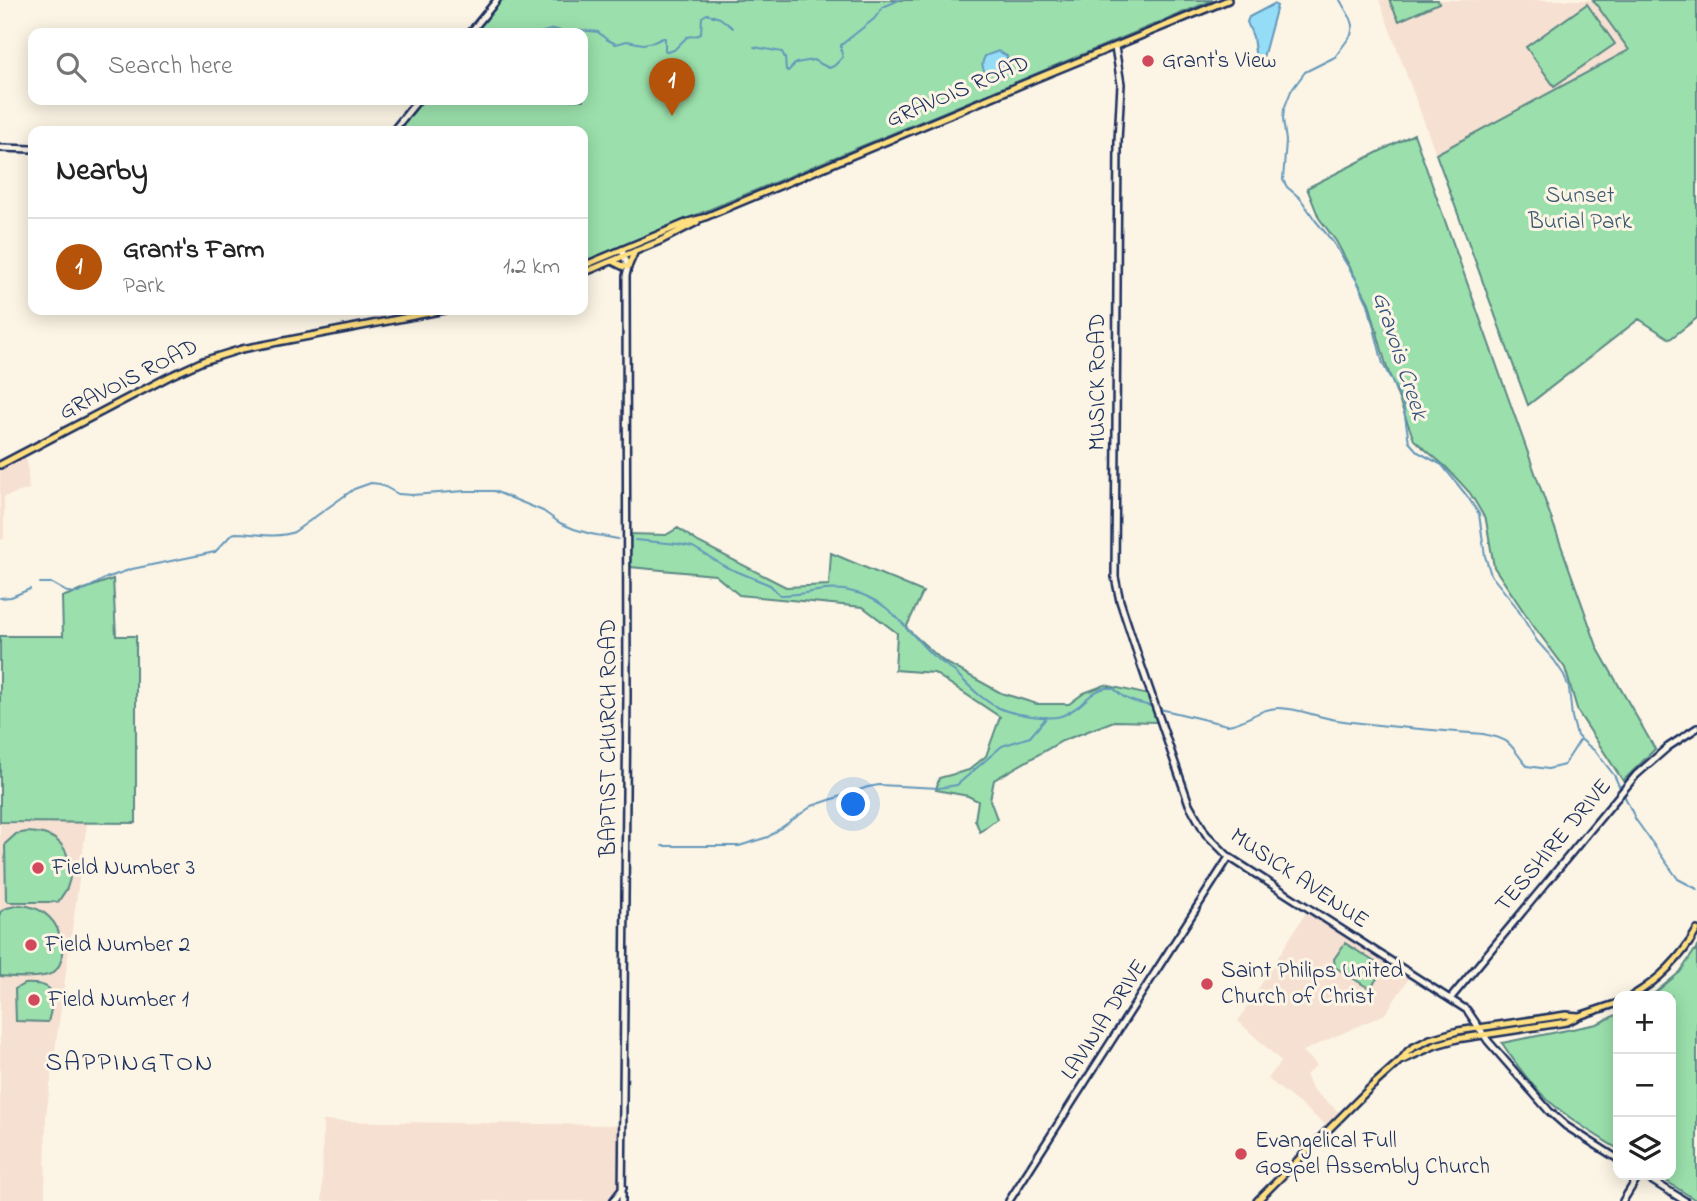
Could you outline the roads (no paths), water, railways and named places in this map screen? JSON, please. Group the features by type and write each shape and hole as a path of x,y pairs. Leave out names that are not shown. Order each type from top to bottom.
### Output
{"main road":[{"name":"GRAVOIS ROAD","path":"588,264 622,253 688,222 1228,0"},
{"name":"GRAVOIS ROAD","path":"588,271 610,262 622,253 635,251 690,227 703,218"},
{"path":"610,262 626,267 635,251"},
{"name":"GRAVOIS ROAD","path":"0,465 170,376 215,356 418,315"},
{"path":"1640,991 1668,969 1697,930"},
{"path":"1401,1060 1447,1042 1567,1022 1613,1005"},
{"path":"1258,1201 1408,1051 1447,1034 1566,1015 1579,1016"}],"street":[{"path":"474,28 496,0"},
{"name":"MUSICK ROAD","path":"1115,47 1121,85 1118,141 1115,571 1120,601 1157,712"},
{"path":"397,126 414,105"},
{"path":"0,148 28,149"},
{"name":"BAPTIST CHURCH ROAD","path":"622,253 626,267 627,694 622,1201"},
{"name":"MUSICK AVENUE","path":"1157,712 1193,813 1211,840 1229,857 1469,1013 1483,1035 1560,1121 1613,1156"},
{"name":"TESSHIRE DRIVE","path":"1450,999 1626,786 1655,757 1697,728"},
{"name":"LAVINIA DRIVE","path":"1009,1201 1229,857"},
{"path":"1494,1048 1493,1040 1497,1033"},
{"path":"1623,1201 1638,1180"},
{"path":"1649,1180 1685,1201"},
{"path":"613,1201 622,1188"}],"water":[{"path":"1274,4 1277,6 1262,61 1259,62 1256,60 1253,37 1247,22 1249,17"},
{"path":"998,51 1007,56 1003,68 994,73 985,72 982,64 985,56"}],"waterway":[{"path":"754,47 782,52 788,71 796,63 813,60 829,68 843,57 841,45 874,19 883,7 899,0"},
{"name":"Gravois Creek","path":"1340,0 1353,25 1351,35 1335,57 1305,72 1291,91 1283,119 1286,141 1283,180 1333,242 1357,281 1368,304 1383,364 1403,403 1409,442 1418,452 1442,465 1479,514 1485,556 1491,575 1564,675 1569,688 1577,736 1596,752 1614,775 1621,790"},
{"path":"588,31 598,32 616,44 627,41 643,44 665,38 667,52 674,50 687,37 699,35 702,17 707,14 720,18 733,28"},
{"path":"40,583 51,583 67,592 79,593 106,578 132,569 215,552 232,534 272,535 294,532 354,489 371,483 380,484 398,494 412,495 494,491 543,511 574,529 618,539"},
{"path":"635,540 693,547 726,567 770,585 780,595 831,590 863,595 896,616 932,655 954,671 973,690 1004,710 1038,717 1060,716 1075,709 1095,692 1109,688 1132,701 1155,707"},
{"path":"0,598 11,597 30,589"},
{"path":"1160,709 1227,725 1265,710 1278,708 1293,709 1330,719 1483,734 1506,741 1527,766 1548,769 1564,765 1580,740"},
{"path":"662,846 739,846 768,837 812,806 868,787 879,785 939,788 957,785 1002,746 1030,737 1047,717"},
{"name":"Gravois Creek","path":"1624,795 1636,820 1678,879 1697,889"}],"place":[{"name":"Grant's View","path":"1148,61"},
{"name":"Grant's Farm","path":"672,116"},
{"name":"Field Number 3","path":"38,868"},
{"name":"Field Number 2","path":"31,945"},
{"name":"Saint Philips United Church of Christ","path":"1207,984"},
{"name":"Field Number 1","path":"34,1000"},
{"name":"Evangelical Full Gospel Assembly Church","path":"1241,1154"}],"district":[{"name":"SAPPINGTON","path":"130,1064"}],"park label":[{"name":"Sunset Burial Park","path":"1580,209"}]}
